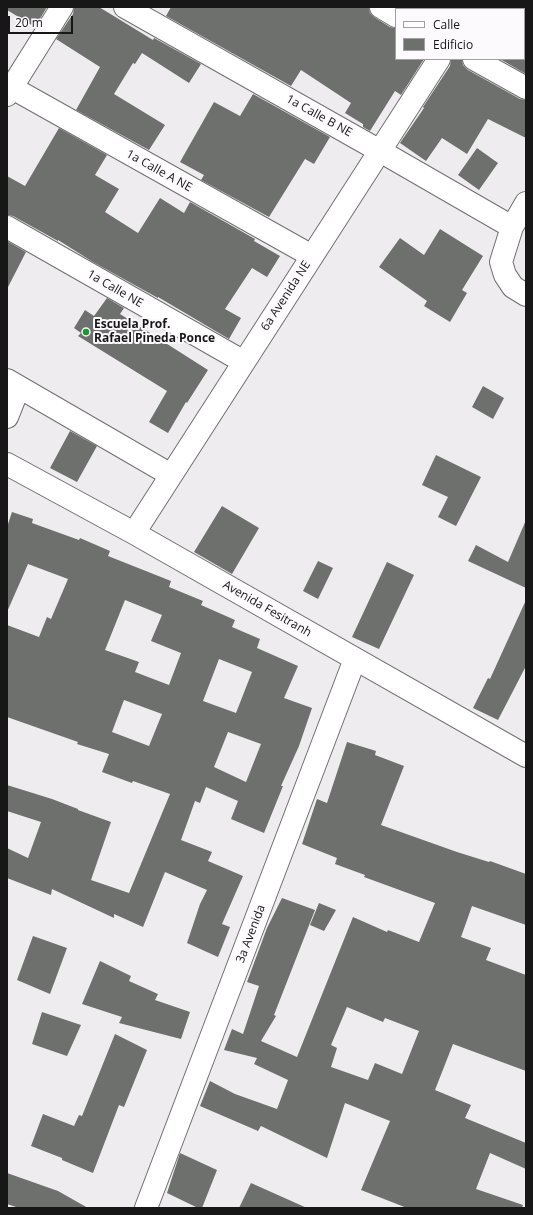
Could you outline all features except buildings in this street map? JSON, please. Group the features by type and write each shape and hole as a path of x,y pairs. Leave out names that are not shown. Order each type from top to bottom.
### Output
{"street":[{"path":"9,89 62,7"},
{"name":"1a Calle B NE","path":"125,7 512,227"},
{"path":"380,7 395,15"},
{"name":"6a Avenida NE","path":"134,533 438,60"},
{"path":"476,60 526,88"},
{"name":"1a Calle A NE","path":"9,89 312,256"},
{"path":"526,203 512,227 501,262 505,275 513,287 526,295"},
{"name":"1a Calle NE","path":"7,228 244,362"},
{"path":"7,417 13,384 171,474"},
{"name":"Avenida Fesitranh","path":"7,464 134,533 526,756"},
{"name":"3a Avenida","path":"146,1208 355,659"}],"place":[{"name":"Escuela Prof. Rafael Pineda Ponce","path":"86,332"}]}
